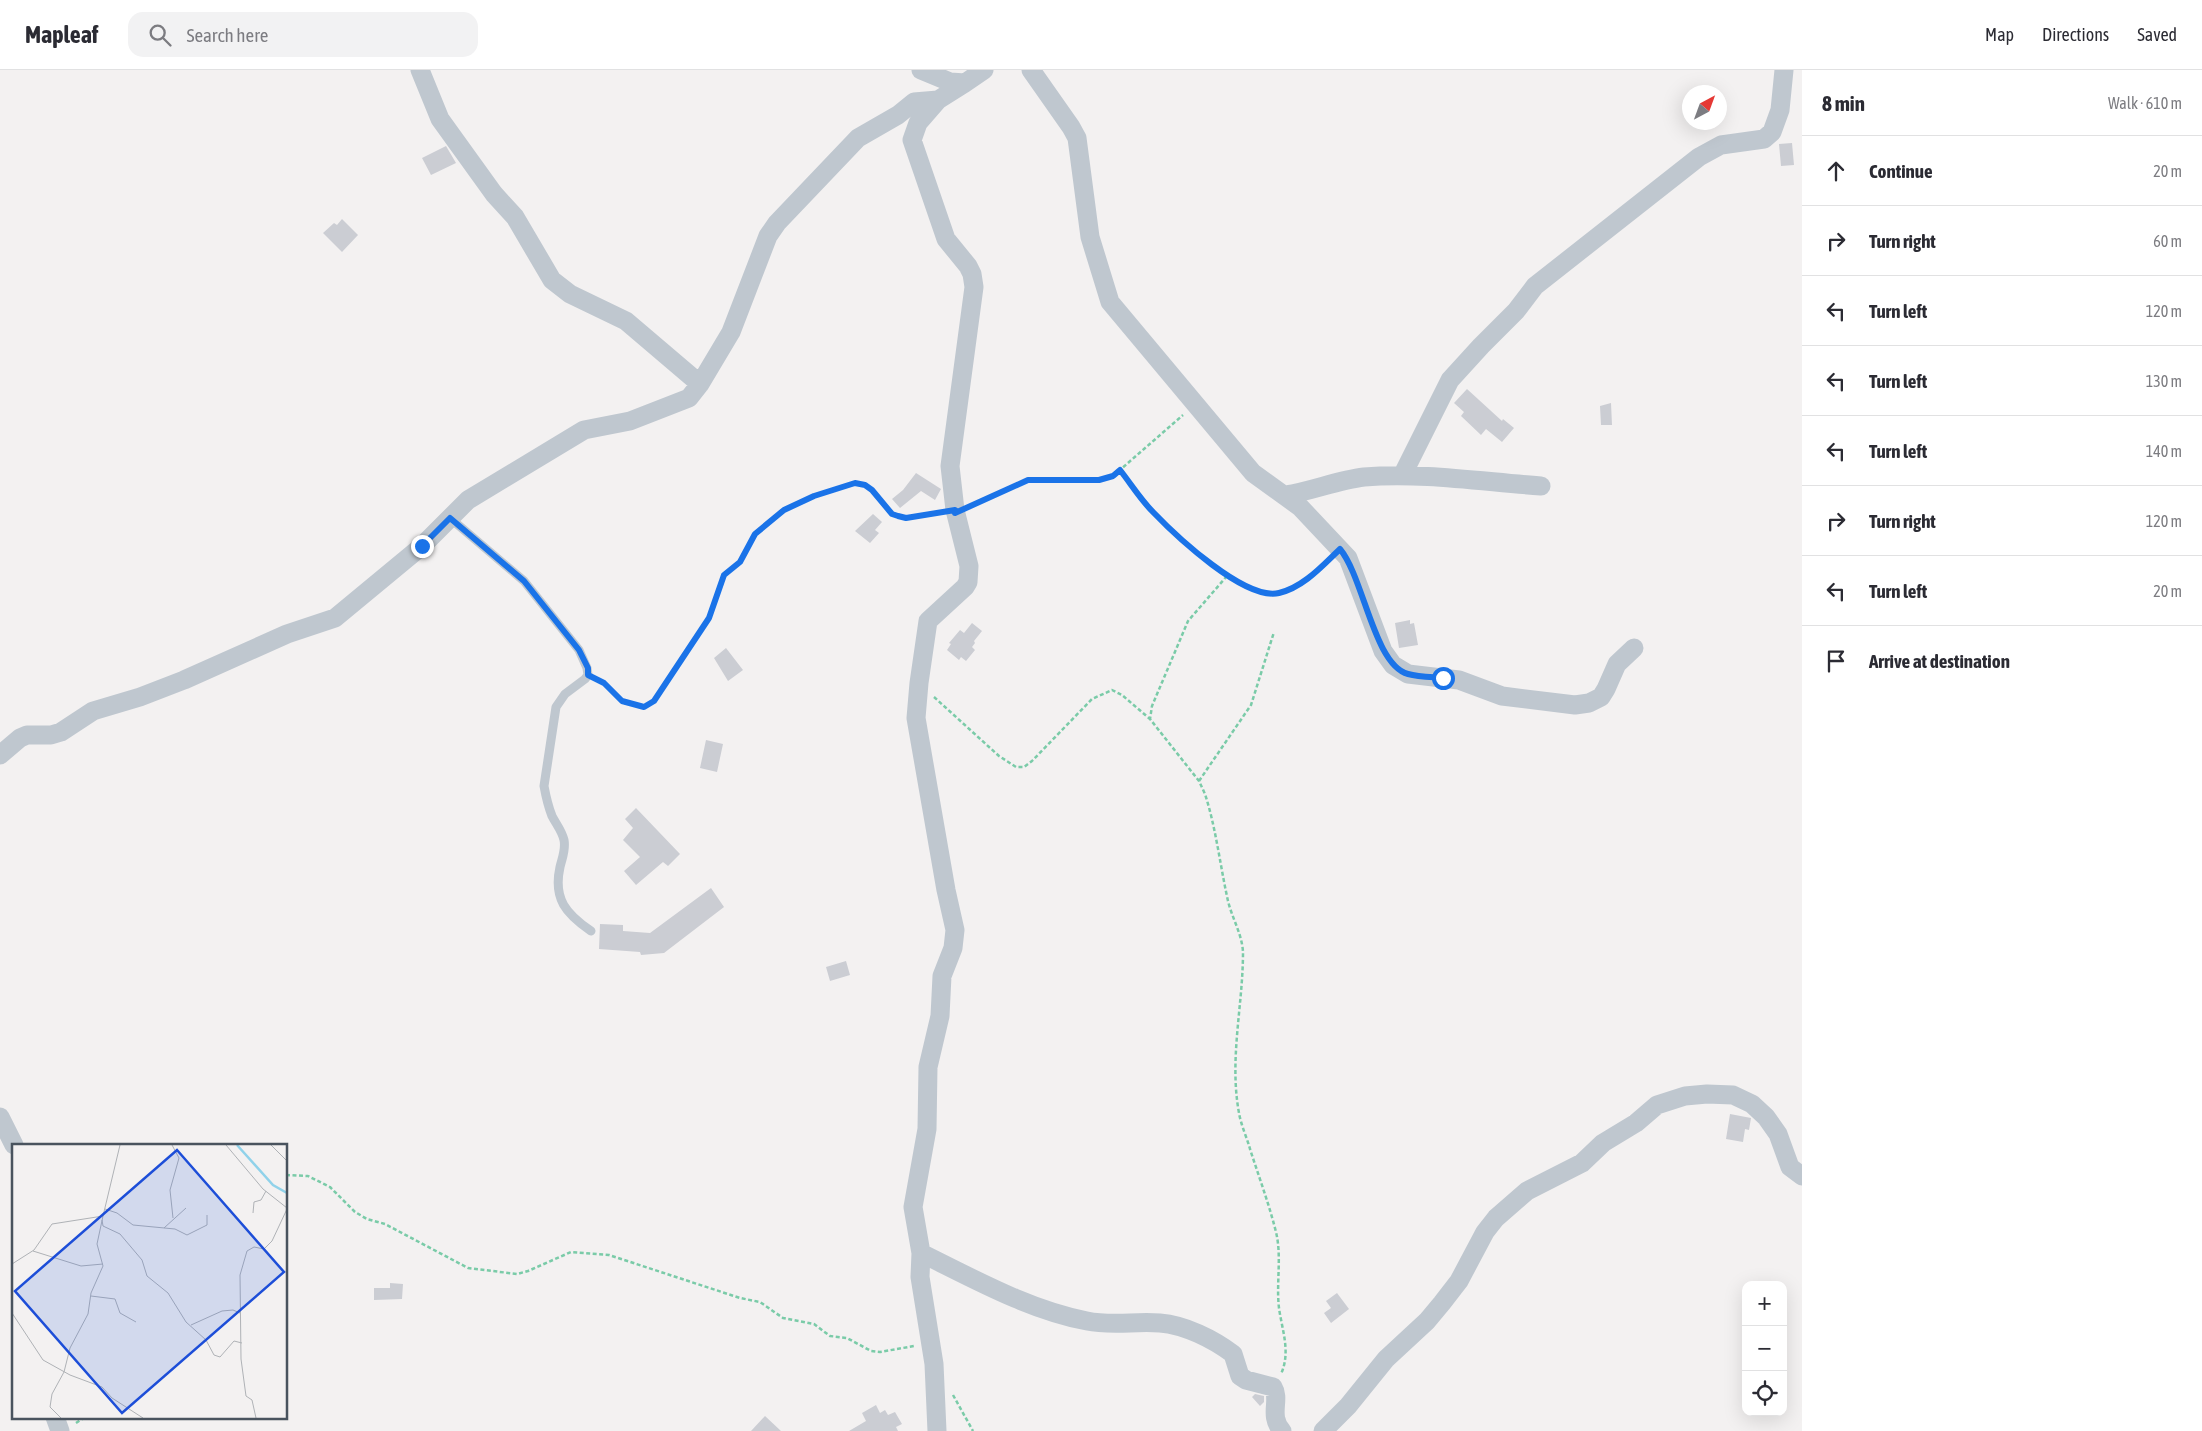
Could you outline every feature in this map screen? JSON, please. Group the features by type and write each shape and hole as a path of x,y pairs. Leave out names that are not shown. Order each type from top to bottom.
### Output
{"street":[{"path":"420,70 440,118 494,194 515,217 552,280 570,294 626,321 700,384"},
{"path":"921,70 950,82 965,83"},
{"path":"912,140 918,123 938,100 984,70"},
{"path":"1032,70 1071,126 1077,138 1090,237 1110,302 1254,473 1286,495 1348,558 1383,651 1393,664 1408,674 1459,680 1509,697 1575,705 1589,703 1601,697 1617,664 1634,648"},
{"path":"1402,476 1442,392 1450,380 1516,312 1535,286 1699,157 1722,145 1764,139 1772,132 1780,110 1784,70"},
{"path":"0,755 20,738 27,735 51,735 61,732 94,711 140,697 184,680 287,634 335,618 422,546 468,500 584,430 644,416 689,398 700,384 731,332 768,236 777,223 858,138 898,115 909,105 919,100 938,100"},
{"path":"898,115 912,140 946,239 968,266 972,274 974,287 950,466 955,512 969,566 968,582 928,622 916,718 942,871 955,930 953,948 942,976 940,1016 927,1077 928,1129 913,1207 921,1253 920,1277 937,1401 937,1431"},
{"path":"1286,495 1362,478 1402,476 1541,486"},
{"path":"1323,1431 1348,1406 1386,1359 1427,1321 1442,1303 1458,1281 1485,1232 1496,1218 1527,1191 1582,1163 1603,1143 1636,1123 1658,1105 1685,1096 1707,1094 1733,1095 1752,1104 1766,1116 1778,1134 1790,1167 1802,1176"},
{"path":"0,1117 14,1144"},
{"path":"921,1253 978,1281 1062,1315 1089,1322 1160,1323 1180,1326 1202,1336 1233,1354 1238,1371 1246,1380 1273,1387 1276,1395 1275,1418 1282,1431"},
{"path":"55,1418 60,1431"}],"lane":[{"path":"450,518 524,581 579,650 588,668 588,675 565,694 556,707 544,786 546,798 564,841 565,850 559,869 561,898 565,909 572,918 591,930"}],"path":[{"path":"588,675 604,683 622,701 644,707 654,701 709,618 724,575 740,562 755,534 784,510 814,496 855,483 865,485 872,490 892,514 906,518 955,512 1028,480 1099,480 1113,476 1184,414 1200,408"},
{"path":"1120,470 1153,512 1227,576 1253,590 1280,593 1313,574 1340,549"},
{"path":"1150,719 1152,706 1188,621 1227,576"},
{"path":"1199,782 1251,705 1274,632"},
{"path":"919,683 1000,756 1016,767 1024,768 1092,699 1112,690 1122,695 1150,719 1199,782 1208,804 1228,902 1243,950 1235,1047 1236,1090 1239,1115 1265,1190 1277,1235 1279,1306 1285,1333 1286,1364 1273,1387"},
{"path":"288,1175 308,1176 330,1187 355,1212 367,1219 385,1224 468,1268 517,1274 570,1252 609,1256 740,1298 760,1302 783,1318 814,1324 830,1336 848,1338 870,1351 880,1352 930,1343"},
{"path":"952,1392 973,1431"}],"building":[{"path":"1792,143 1794,165 1781,166 1779,144"},
{"path":"446,146 456,163 431,175 422,158"},
{"path":"342,219 358,235 342,252 323,233 334,223 337,225"},
{"path":"1467,389 1502,421 1503,419 1514,428 1502,442 1486,429 1481,435 1461,416 1464,412 1454,403"},
{"path":"1611,403 1612,425 1601,425 1600,406"},
{"path":"916,473 941,489 935,500 921,491 900,508 892,499 903,490"},
{"path":"873,514 882,522 875,530 879,533 870,543 855,531"},
{"path":"1410,620 1410,624 1414,623 1418,645 1399,648 1395,623"},
{"path":"972,623 982,631 974,641 975,643 972,647 975,650 966,661 961,657 959,660 947,650 951,644 949,643 960,630 964,633"},
{"path":"726,648 743,670 728,681 714,658"},
{"path":"706,740 723,744 717,772 700,768"},
{"path":"636,808 680,854 668,866 663,862 636,885 624,871 640,857 623,840 633,828 625,819"},
{"path":"711,888 724,907 664,953 641,955 640,952 599,949 600,924 623,925 623,931 650,933"},
{"path":"846,961 850,975 830,981 826,967"},
{"path":"1730,1114 1751,1118 1749,1130 1745,1129 1743,1142 1726,1139"},
{"path":"390,1283 403,1284 402,1299 374,1300 374,1288 390,1288"},
{"path":"1337,1293 1349,1309 1331,1323 1324,1313 1331,1308 1326,1301"},
{"path":"1255,1394 1264,1396 1264,1402 1260,1406 1252,1397"},
{"path":"876,1405 880,1413 885,1410 888,1415 895,1412 902,1424 896,1427 898,1431 849,1431 866,1421 862,1413"},
{"path":"765,1416 781,1431 751,1431"}],"route":[{"path":"422,546 450,518 524,581 541,600 579,650 588,668 588,675 604,683 622,701 644,707 654,701 709,618 724,575 740,562 755,534 784,510 814,496 855,483 865,485 872,490 892,514 898,516 906,518 955,510 955,513 1028,480 1099,480 1113,476 1120,470 1149,508 1160,519 1199,554 1246,588 1274,594 1280,593 1313,574 1340,549 1348,558 1354,572 1383,651 1393,664 1408,674 1443,678"}]}
